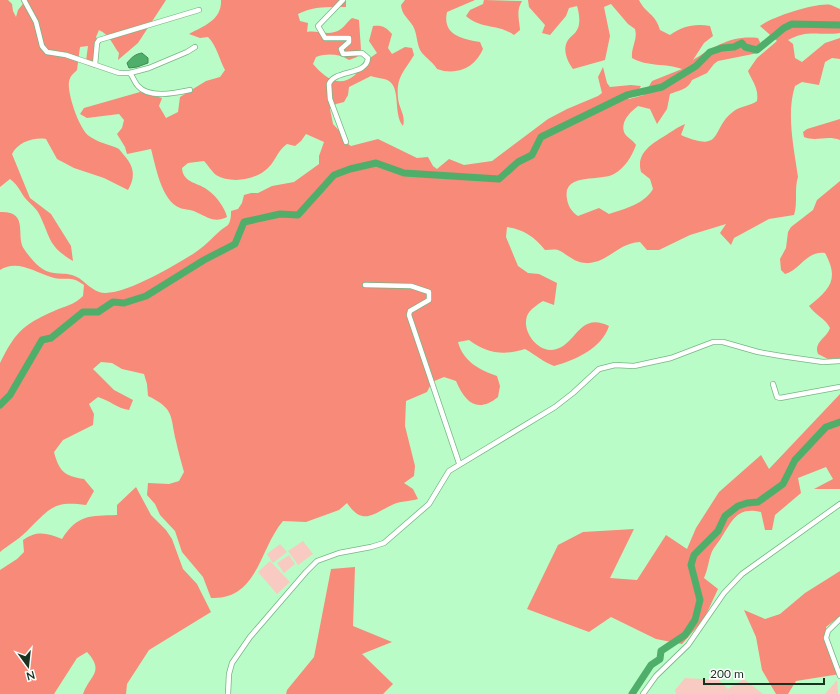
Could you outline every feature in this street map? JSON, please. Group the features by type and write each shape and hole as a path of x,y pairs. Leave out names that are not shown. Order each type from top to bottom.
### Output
{"street":[{"path":"24,0 36,22 44,50 47,52 66,55 119,73 130,73 149,68 183,54 195,47"},
{"path":"343,0 318,26 325,38 349,38 349,42 341,49 343,54 362,53 368,58 368,61 364,66 335,77 329,84 330,99 346,142"},
{"path":"95,65 97,43 99,40 199,10"},
{"path":"130,73 139,87 146,92 175,93 190,90"},
{"path":"365,285 411,286 429,292 429,300 410,311 409,315 459,463"},
{"path":"228,694 229,674 232,663 250,637 317,561 339,553 372,548 384,543 429,504 449,470 491,446 554,406 573,393 599,369 606,366 634,366 660,361 685,354 713,342 723,342 758,352 781,356 823,362 840,361"},
{"path":"773,384 777,397 780,398 840,387"},
{"path":"643,694 656,676 688,645 724,592 742,574 840,504"},
{"path":"840,619 828,631 826,638 840,676"}],"shaded area":[{"path":"0,0 8,0 12,4 16,17 18,10 26,0 166,0 138,43 118,60 119,53 108,37 99,30 96,37 99,44 91,67 86,61 88,46 80,47 77,70 69,82 74,110 85,132 95,140 118,148 130,163 133,176 128,190 104,178 74,168 57,159 46,139 36,139 22,143 12,154 30,198 51,214 71,246 73,261 53,245 38,212 25,198 19,188 10,179 0,187"},
{"path":"221,0 346,0 346,7 315,8 298,14 300,21 308,23 307,32 333,33 341,29 352,18 359,20 361,50 357,57 349,60 337,55 316,57 313,64 332,80 343,81 349,79 355,75 365,62 377,53 369,41 373,26 384,27 392,34 388,48 392,54 405,47 412,48 414,55 402,74 398,84 398,98 404,119 403,126 398,115 393,85 387,80 371,76 349,87 348,95 344,102 336,104 330,109 333,124 343,135 345,142 351,146 378,139 417,158 428,157 433,166 437,169 449,159 464,165 492,161 548,119 598,96 602,93 598,77 603,67 607,83 610,87 631,85 641,86 638,91 627,95 629,99 644,95 652,81 682,69 644,63 632,58 632,50 636,36 635,29 628,24 611,4 604,7 610,36 605,60 573,69 567,59 565,47 568,40 575,33 579,25 577,6 569,8 566,16 550,35 542,33 545,25 529,7 528,0 639,0 644,8 656,20 660,30 670,35 679,29 689,26 710,26 713,36 704,43 693,60 731,40 739,38 758,38 760,42 758,53 718,61 707,73 692,80 686,88 670,94 667,109 657,124 650,109 638,106 632,111 626,118 623,126 625,134 636,145 625,165 614,174 583,179 570,185 567,191 568,204 572,211 578,216 599,208 609,214 628,208 645,199 653,189 650,179 641,172 640,160 642,155 649,147 685,124 681,135 704,142 711,140 734,111 757,101 756,88 748,71 757,58 777,41 760,26 766,22 795,11 816,6 831,5 840,9 840,33 808,34 788,40 793,44 795,58 802,62 825,43 840,38 840,59 832,58 825,62 819,85 802,82 795,86 791,108 793,143 798,177 794,215 769,219 734,238 731,245 720,233 726,224 690,235 659,250 647,250 640,242 632,243 603,259 589,263 576,261 558,250 545,250 528,234 507,227 506,237 518,266 528,273 539,274 557,283 554,305 543,301 532,309 527,316 526,327 531,338 544,349 550,350 559,348 566,344 583,327 590,323 598,322 609,326 601,341 579,357 554,366 525,349 503,353 482,348 469,340 458,342 460,349 468,360 478,368 497,376 500,386 498,397 484,405 472,403 463,395 456,381 444,377 432,382 427,392 406,401 405,426 415,466 414,476 404,483 413,489 418,499 394,504 369,516 358,515 347,503 339,510 306,522 283,521 275,532 256,571 248,582 239,591 227,596 211,598 203,577 182,552 175,531 160,515 155,504 147,495 148,483 169,484 179,481 184,472 170,414 163,405 148,396 144,374 122,369 112,363 101,362 93,369 114,390 133,400 129,410 120,408 98,397 89,404 94,414 93,425 63,440 54,452 58,464 63,472 84,479 94,491 86,505 67,504 54,507 43,515 23,535 0,552 0,363 10,344 21,331 43,316 80,299 83,296 84,285 75,280 51,277 19,266 6,267 0,270 0,212 9,213 15,216 18,220 24,249 33,261 41,268 49,272 76,276 95,290 108,293 120,291 147,280 174,266 204,246 228,225 231,211 238,209 242,203 244,195 258,193 272,186 294,182 319,164 319,156 324,142 306,134 295,146 287,144 281,149 268,168 250,178 236,180 222,178 216,175 204,161 188,163 182,168 185,177 212,193 223,206 227,217 215,220 193,211 180,208 168,198 160,182 151,149 127,154 125,147 117,134 122,128 124,120 119,114 87,118 80,114 84,108 140,92 162,98 159,106 166,118 178,112 180,97 206,81 220,77 225,70 216,48 208,37 200,38 189,34 211,22 219,13"},
{"path":"405,0 475,0 447,12 446,19 447,26 454,34 466,39 480,42 483,49 480,56 470,66 458,71 451,72 437,69 420,50 415,29 404,14 401,5"},
{"path":"484,0 522,1 518,11 520,30 514,35 502,29 477,23 466,16 470,10 483,4"},
{"path":"142,53 148,58 148,63 129,68 127,63 135,55"},
{"path":"840,119 840,140 831,138 813,139 804,137 803,132 807,129"},
{"path":"840,181 840,358 828,359 818,354 817,346 830,328 809,306 822,295 830,284 832,270 825,253 813,254 795,269 785,274 781,270 780,259 786,248 788,232 791,227 813,210 817,200"},
{"path":"840,394 840,489 814,489 833,479 826,467 798,478 801,493 775,515 772,530 765,530 761,512 746,511 736,516 713,550 704,578 718,589 704,619 682,644 656,639 611,617 589,632 527,609 558,545 583,532 634,529 610,578 637,580 666,535 687,549 696,528 719,492 761,455 769,469"},
{"path":"136,487 151,515 166,530 172,539 183,569 197,584 211,612 149,650 127,684 126,694 83,694 95,669 95,664 87,652 77,658 54,694 0,694 0,570 17,559 24,552 23,540 28,537 42,534 52,535 62,539 74,525 85,518 92,516 117,515 117,505"},
{"path":"303,541 313,554 298,565 288,551"},
{"path":"280,544 287,552 273,563 267,554"},
{"path":"289,555 295,564 284,573 277,563"},
{"path":"270,561 290,582 277,594 258,572"},
{"path":"355,567 353,626 392,642 362,654 393,684 383,694 286,694 287,690 314,657 331,569"},
{"path":"840,571 840,616 826,627 828,639 840,674 796,681 788,694 776,694 762,670 756,637 744,610 765,619 780,614 805,593"},
{"path":"685,678 719,680 728,689 744,679 763,694 676,694 675,690"},
{"path":"837,680 838,694 825,694"}],"waterway":[{"path":"0,405 10,395 42,340 51,338 83,312 98,312 113,302 124,303 146,296 204,260 235,244 244,222 280,214 298,215 334,175 350,169 376,163 404,173 499,179 518,162 532,155 541,137 627,95 662,87 696,66 710,52 722,48 734,47 742,43 745,47 757,50 784,28 792,24 840,25"},
{"path":"632,694 651,665 660,659 661,651 685,635 695,620 700,600 691,565 694,555 718,531 725,516 738,506 758,502 783,484 795,460 826,427 840,422"}]}
